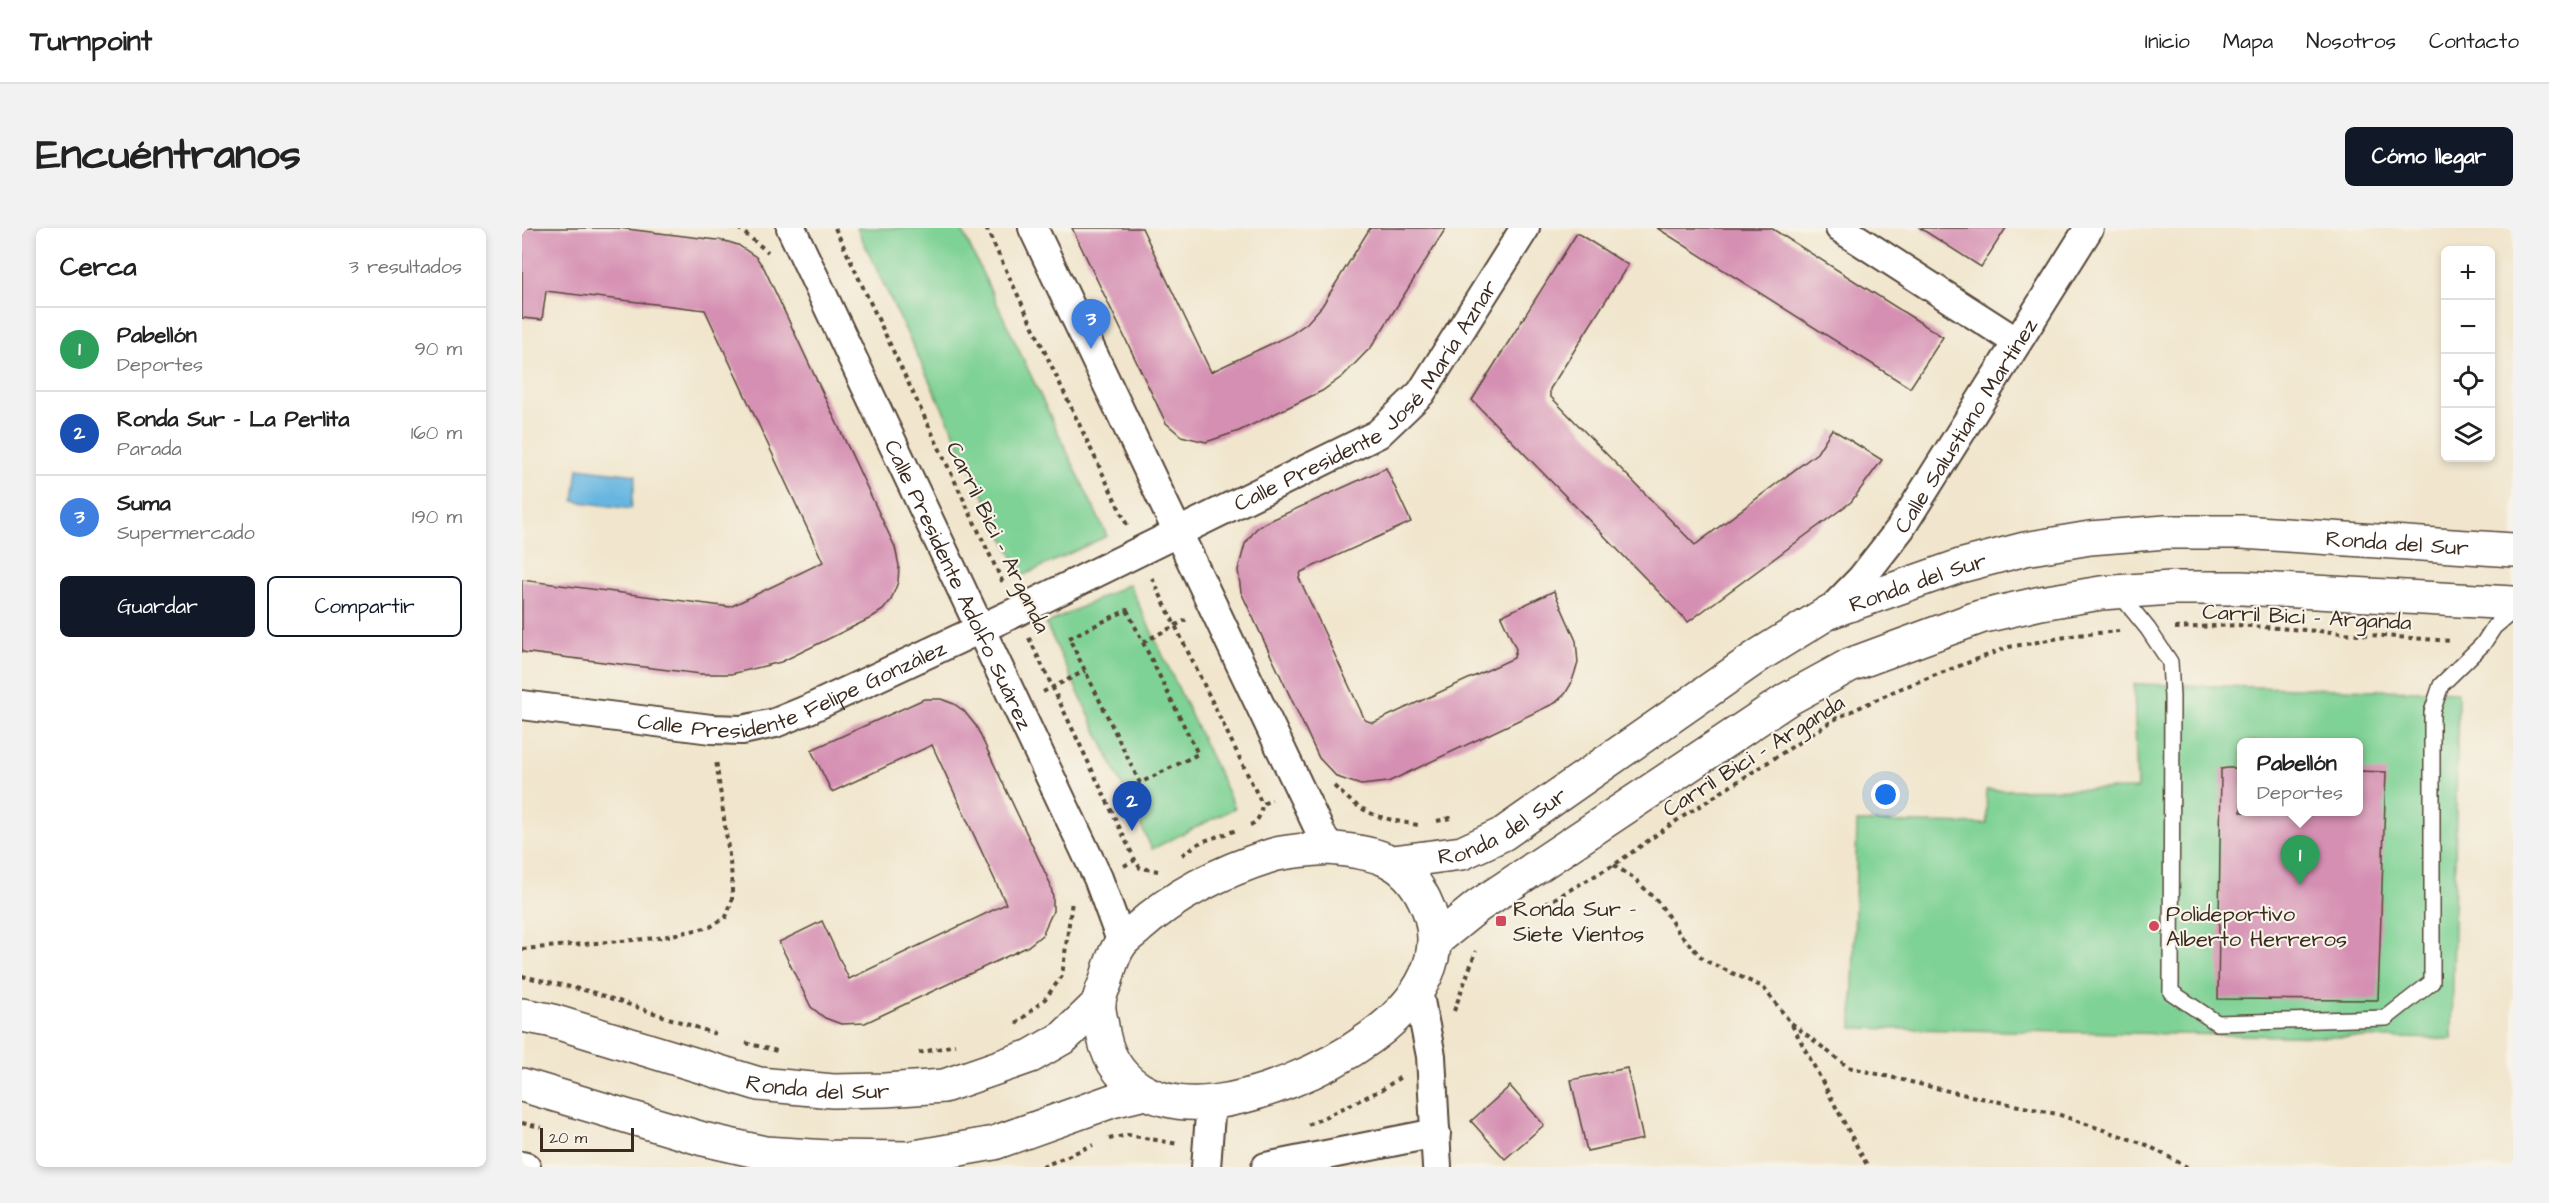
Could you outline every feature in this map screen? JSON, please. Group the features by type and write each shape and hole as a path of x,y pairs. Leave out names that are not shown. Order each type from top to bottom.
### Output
{"main road":[{"name":"Ronda del Sur","path":"1393,862 1462,853 1503,834 1761,654 1829,612 1960,566 2025,549 2090,538 2166,532 2242,532 2513,550"},
{"path":"1435,941 1478,906 1788,699 1850,665 1980,617 2040,603 2118,592 2171,588 2242,588 2513,603"},
{"name":"Ronda del Sur","path":"1328,848 1362,852 1393,862 1415,880 1432,914 1435,941 1429,968 1418,991 1377,1034 1339,1058 1295,1080 1246,1097 1211,1102 1170,1101 1145,1093 1117,1070 1104,1041 1099,1003 1108,972 1122,943 1150,916 1180,895 1226,873 1275,854 1328,848"},
{"name":"Ronda del Sur","path":"522,1015 549,1020 759,1084 833,1091 885,1090 944,1086 1031,1056 1064,1037 1099,1003"},
{"name":"Ronda del Sur","path":"522,1085 703,1139 765,1153 828,1157 909,1158 994,1143 1112,1101 1145,1093"}],"street":[{"name":"Calle Presidente Adolfo Suárez","path":"791,228 1098,878 1122,943"},
{"path":"1033,228 1328,848"},
{"name":"Calle Presidente José María Aznar","path":"1178,532 1378,435 1421,393 1525,228"},
{"path":"1840,228 2017,342"},
{"name":"Calle Salustiano Martínez","path":"1829,612 1861,579 1900,529 2089,228"},
{"name":"Calle Presidente Felipe González","path":"522,705 711,729 742,730 774,723 809,709 1016,612 1178,532"},
{"path":"1418,991 1431,1056 1437,1167"},
{"path":"1206,1167 1211,1102"},
{"path":"1266,1167 1436,1133"}],"lane":[{"path":"2118,592 2148,629 2170,662 2172,697 2171,992 2217,1023 2386,1018 2432,982 2432,712 2441,685 2483,644 2494,627 2513,610"}],"path":[{"name":"Carril Bici - Arganda","path":"835,228 1135,860"},
{"path":"986,228 1262,804"},
{"path":"1143,642 1214,606"},
{"path":"1127,610 1143,642 1198,754 1140,783 1069,638 1127,610"},
{"name":"Carril Bici - Arganda","path":"1528,913 1614,865 1672,823 1837,718 1899,689 2009,647 2077,635 2237,625 2357,632 2483,644"},
{"path":"1016,704 1085,671"},
{"path":"522,949 658,938 710,927 726,917 732,901 732,877 711,729"},
{"path":"1614,865 1635,879 1660,904 1679,933 1704,960 1763,987 1790,1022 1868,1167"},
{"path":"1790,1022 1848,1067 2057,1114 2147,1145 2187,1167"}],"green space":[{"path":"857,228 961,228 1107,536 1022,576"},
{"path":"1129,584 1235,808 1152,849 1046,624"},
{"name":"Polideportivo Alberto Herreros","path":"2134,684 2458,692 2452,1039 1852,1028 1857,822 1987,824 1986,790 2137,789"}],"water":[{"path":"578,468 636,475 631,509 574,501"}],"building":[{"path":"522,228 618,228 725,241 738,245 756,257 764,268 895,547 899,566 898,582 891,600 883,610 781,662 731,674 701,674 522,652 522,580 730,607 823,562 705,310 546,291 542,320 522,318"},
{"path":"1072,228 1142,228 1211,372 1290,335 1307,323 1322,306 1370,228 1446,228 1372,346 1343,376 1322,391 1239,431 1206,442 1181,436 1166,423"},
{"path":"1657,228 1771,228 1943,337 1910,388"},
{"path":"1920,228 2006,228 1981,267"},
{"path":"1577,233 1628,265 1550,389 1550,396 1695,545 1817,453 1832,429 1882,460 1851,502 1688,622 1472,400"},
{"path":"1386,468 1411,522 1301,572 1299,578 1365,720 1373,723 1514,658 1516,649 1501,616 1554,591 1576,641 1578,663 1571,684 1565,694 1555,703 1388,782 1361,785 1337,777 1319,758 1241,592 1238,570 1245,544 1256,529"},
{"path":"924,699 941,699 954,704 964,711 976,726 1050,883 1053,911 1042,935 1027,947 865,1023 841,1024 825,1018 811,1007 779,942 822,921 849,979 1006,904 932,745 832,792 811,750"},
{"path":"2237,768 2237,816 2363,816 2363,771 2386,772 2378,1000 2218,999 2221,769"},
{"path":"1627,1068 1643,1139 1587,1151 1571,1080"},
{"path":"1510,1086 1544,1125 1505,1159 1471,1121"}],"place":[{"name":"Suma","path":"1091,349"},
{"name":"Ronda Sur - La Perlita","path":"1132,831"},
{"name":"Pabellón","path":"2300,885"},
{"name":"Ronda Sur - Siete Vientos","path":"1501,921"},
{"name":"Polideportivo Alberto Herreros","path":"2154,926"}]}
